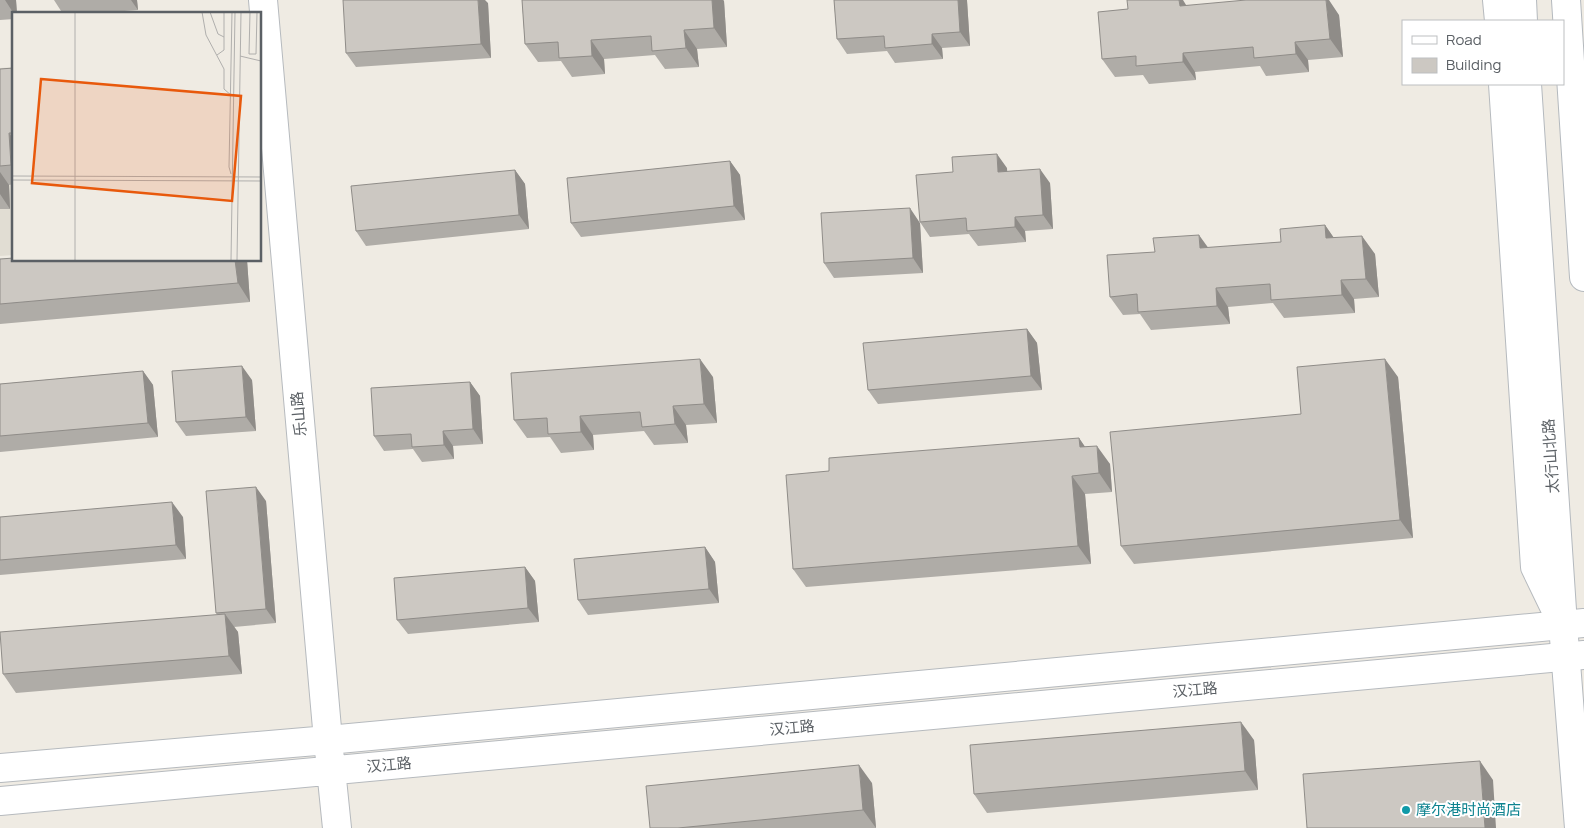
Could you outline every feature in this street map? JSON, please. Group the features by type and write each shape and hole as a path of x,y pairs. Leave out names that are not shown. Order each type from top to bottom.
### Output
{"street":[{"name":"乐山路","path":"263,0 337,828"},
{"path":"1498,0 1514,11"},
{"path":"1566,0 1584,277"},
{"path":"1503,85 1535,567 1573,624"},
{"name":"太行山北路","path":"1527,85 1573,624 1580,828"},
{"name":"汉江路","path":"0,768 328,740 1573,624"},
{"name":"汉江路","path":"0,801 1575,655"}],"shaded area":[{"path":"12,67 12,255 0,256 0,68"}],"building":[{"path":"343,0 478,0 481,44 346,53"},
{"path":"522,0 712,0 714,28 684,30 686,48 652,51 651,36 591,40 592,56 559,58 558,42 525,44"},
{"path":"834,0 958,0 960,32 932,34 932,44 885,48 884,36 837,39"},
{"path":"1127,0 1179,0 1180,6 1246,0 1326,0 1330,39 1295,42 1296,54 1254,58 1253,47 1183,53 1183,62 1136,66 1136,56 1102,59 1098,12 1128,9"},
{"path":"12,68 12,133 9,133 11,165 0,166 0,69"},
{"path":"997,154 998,172 1040,169 1043,215 1015,217 1015,227 967,231 966,218 920,222 916,175 953,172 952,157"},
{"path":"730,161 734,206 571,223 567,178"},
{"path":"515,170 519,215 356,231 351,186"},
{"path":"910,208 913,258 824,263 821,213"},
{"path":"1325,225 1326,238 1362,236 1366,279 1341,280 1342,295 1271,300 1270,284 1216,288 1217,306 1138,312 1137,294 1110,297 1107,255 1155,252 1153,238 1199,235 1200,248 1281,242 1280,229"},
{"path":"12,258 12,261 235,261 238,283 0,304 0,259"},
{"path":"1027,329 1031,376 868,390 863,343"},
{"path":"700,359 704,404 673,406 675,424 642,427 640,412 580,416 581,432 548,434 547,418 514,420 511,373"},
{"path":"1385,359 1400,520 1121,546 1110,432 1301,414 1297,367"},
{"path":"242,366 246,417 176,422 172,371"},
{"path":"143,371 148,423 0,436 0,384"},
{"path":"470,382 473,429 443,431 444,445 412,447 411,434 374,436 371,388"},
{"path":"1079,438 1080,447 1097,446 1099,473 1072,476 1078,546 793,569 786,475 829,471 829,458"},
{"path":"256,487 266,609 216,613 206,491"},
{"path":"172,502 176,545 0,560 0,517"},
{"path":"705,547 709,589 578,600 574,559"},
{"path":"525,567 528,608 397,620 394,578"},
{"path":"225,614 229,656 3,674 0,632"},
{"path":"1241,722 1245,771 974,794 970,745"},
{"name":"摩尔港时尚酒店","path":"1480,761 1485,828 1307,828 1303,774"},
{"path":"859,765 863,810 678,828 650,828 646,786"}],"place":[{"name":"摩尔港时尚酒店","path":"1406,810"}]}
